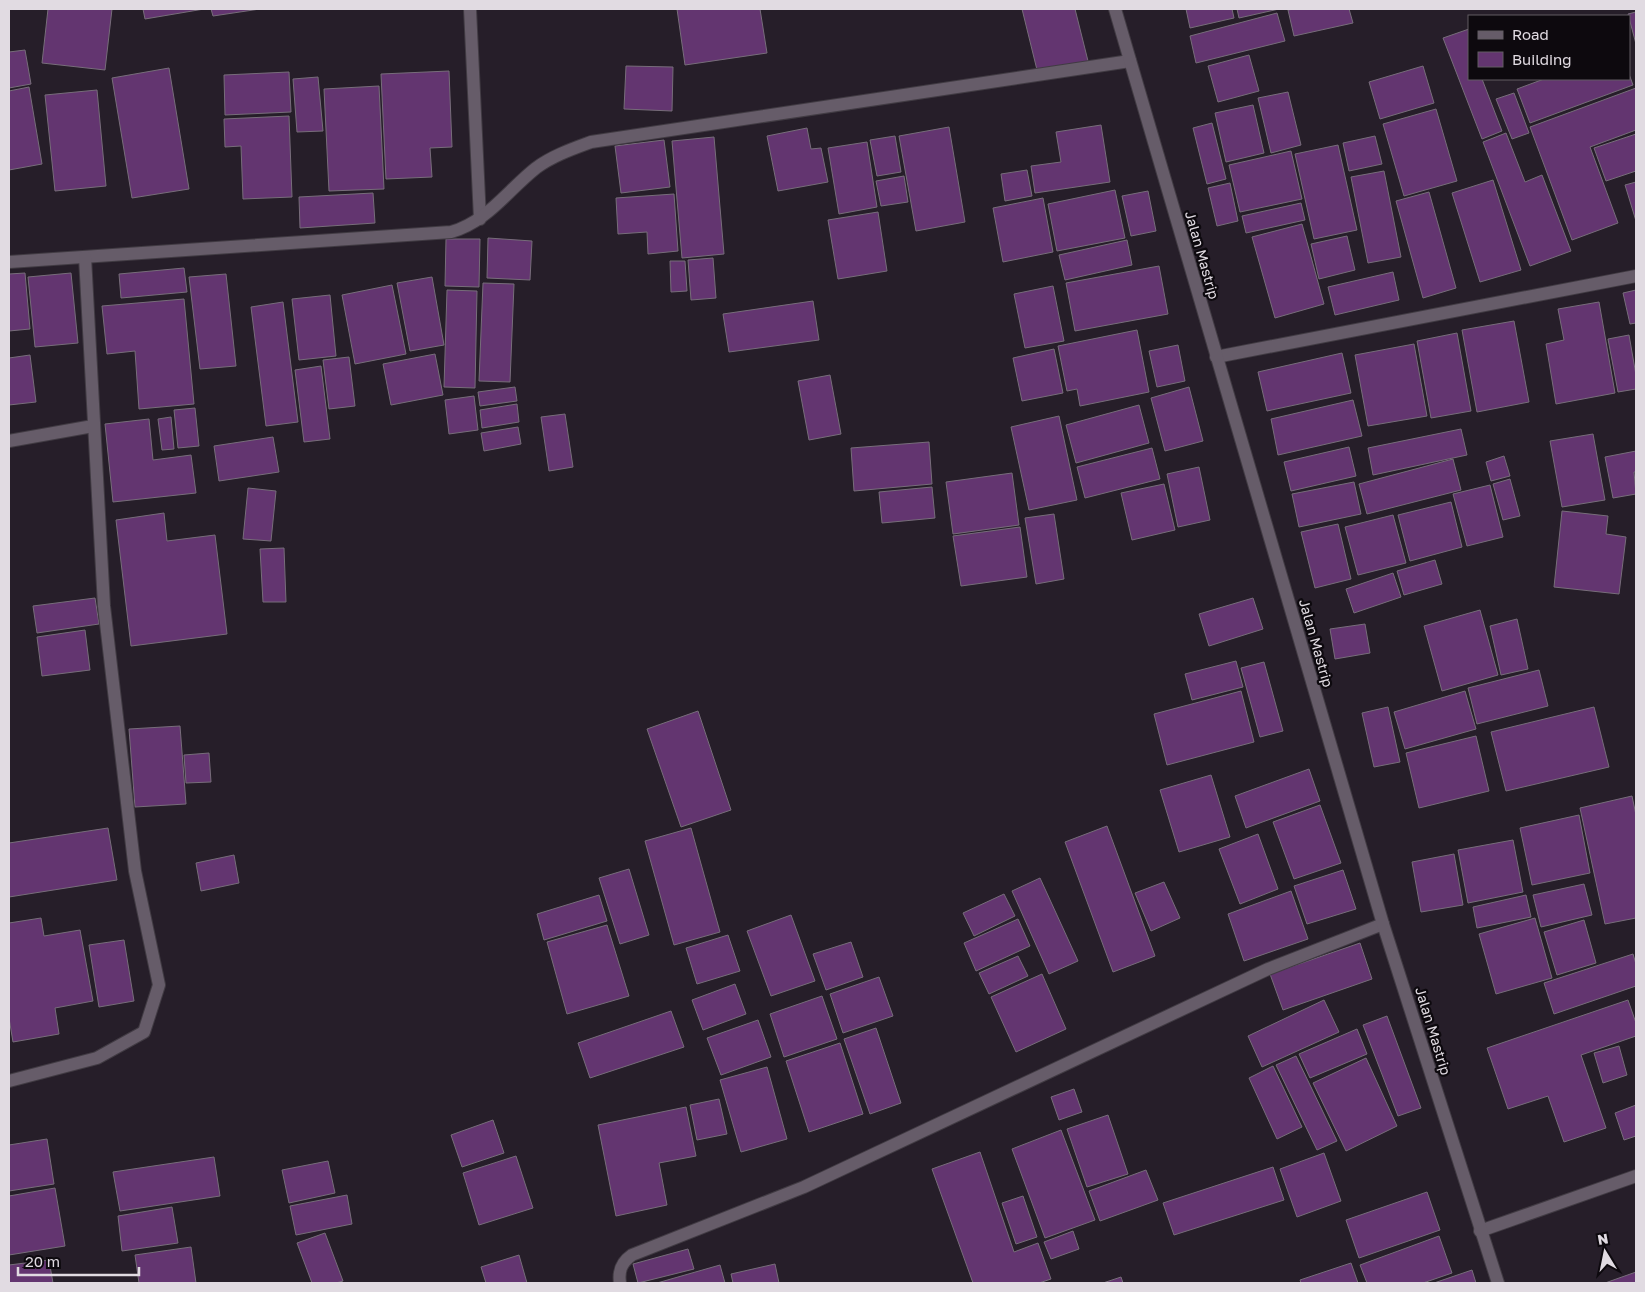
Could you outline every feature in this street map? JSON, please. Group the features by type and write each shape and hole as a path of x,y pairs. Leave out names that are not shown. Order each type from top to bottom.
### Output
{"street":[{"path":"470,9 480,219"},
{"name":"Jalan Mastrip","path":"1115,9 1384,924 1498,1283"},
{"path":"9,262 433,234 467,228 480,219 537,168 563,152 591,142 1130,61"},
{"path":"9,1081 96,1058 144,1032 159,985 135,871 104,606 85,257"},
{"path":"1216,357 1636,276"},
{"path":"9,441 93,426"},
{"path":"620,1283 619,1270 624,1260 632,1255 804,1187 1268,969 1384,924"},
{"path":"1480,1231 1636,1176"}],"building":[{"path":"48,9 112,9 105,70 42,63"},
{"path":"143,9 204,9 145,19"},
{"path":"211,9 260,9 213,16"},
{"path":"677,9 760,9 767,53 685,65"},
{"path":"1022,9 1075,9 1089,65 1039,78"},
{"path":"1186,9 1232,9 1234,18 1190,28"},
{"path":"1237,9 1279,9 1239,18"},
{"path":"1349,9 1353,23 1294,36 1288,10"},
{"path":"1636,12 1636,44 1630,15 1628,14"},
{"path":"1277,13 1285,41 1196,63 1190,36"},
{"path":"1468,29 1468,80 1482,80 1502,131 1482,139 1443,38"},
{"path":"25,50 31,84 9,88 9,52"},
{"path":"1249,55 1259,91 1218,102 1208,66"},
{"path":"626,66 673,67 672,111 624,109"},
{"path":"1423,66 1434,103 1380,119 1369,82"},
{"path":"169,68 189,189 132,198 112,78"},
{"path":"449,71 452,147 430,148 432,177 386,179 381,74"},
{"path":"289,72 291,112 225,115 224,75"},
{"path":"318,77 323,131 297,132 293,79"},
{"path":"1630,77 1633,85 1530,123 1517,89 1541,80 1630,80"},
{"path":"379,86 384,189 329,191 324,89"},
{"path":"29,87 42,164 9,170 9,91"},
{"path":"1636,88 1636,130 1590,147 1618,223 1572,240 1530,127"},
{"path":"97,90 106,186 55,191 45,95"},
{"path":"1288,92 1301,145 1271,153 1258,98"},
{"path":"1514,93 1529,133 1512,139 1496,99"},
{"path":"1253,105 1264,153 1226,162 1215,113"},
{"path":"1436,109 1457,181 1404,196 1383,124"},
{"path":"289,116 292,197 243,199 241,146 225,147 224,119"},
{"path":"1212,123 1226,179 1207,184 1193,128"},
{"path":"1101,125 1110,182 1035,193 1031,166 1061,162 1056,132"},
{"path":"949,127 965,222 916,231 899,136"},
{"path":"807,128 811,149 821,148 828,182 778,191 767,136"},
{"path":"1506,133 1525,182 1542,175 1571,251 1530,266 1483,142"},
{"path":"1636,134 1636,171 1606,181 1594,148"},
{"path":"895,136 901,172 877,176 870,140"},
{"path":"1375,136 1382,164 1349,171 1343,143"},
{"path":"714,137 724,254 682,258 672,141"},
{"path":"664,140 670,187 621,193 615,146"},
{"path":"867,142 877,207 839,214 828,148"},
{"path":"1338,145 1357,230 1314,239 1295,154"},
{"path":"1291,151 1302,199 1240,212 1229,165"},
{"path":"1027,170 1032,196 1005,201 1001,174"},
{"path":"1384,171 1401,257 1368,263 1351,177"},
{"path":"904,176 908,202 881,206 876,181"},
{"path":"1493,180 1521,270 1480,282 1452,193"},
{"path":"1636,182 1636,221 1625,185"},
{"path":"1230,183 1238,221 1217,226 1208,188"},
{"path":"1115,190 1125,238 1057,251 1048,204"},
{"path":"1148,191 1156,231 1131,236 1122,196"},
{"path":"1429,192 1456,288 1423,298 1396,201"},
{"path":"373,193 375,223 300,228 299,197"},
{"path":"674,194 678,251 648,254 647,232 618,234 616,198"},
{"path":"1043,198 1053,252 1003,262 993,208"},
{"path":"1301,203 1305,220 1246,233 1242,216"},
{"path":"878,212 887,271 838,279 828,220"},
{"path":"1302,224 1324,304 1275,318 1252,237"},
{"path":"1347,236 1355,270 1319,279 1311,244"},
{"path":"488,238 532,241 530,280 487,278"},
{"path":"446,239 480,239 479,287 445,286"},
{"path":"1127,240 1132,265 1065,280 1059,255"},
{"path":"713,258 716,298 691,300 688,260"},
{"path":"670,261 685,261 687,291 671,292"},
{"path":"1159,266 1168,314 1075,331 1066,283"},
{"path":"184,268 187,292 121,298 119,274"},
{"path":"1393,272 1399,300 1335,315 1328,287"},
{"path":"25,273 30,329 9,331 9,274"},
{"path":"71,273 78,343 35,347 28,277"},
{"path":"226,274 236,366 200,369 189,277"},
{"path":"432,277 444,345 410,351 397,283"},
{"path":"483,283 514,284 510,382 479,381"},
{"path":"392,285 406,354 355,364 342,295"},
{"path":"1053,286 1064,341 1025,348 1014,294"},
{"path":"447,290 477,291 475,388 444,387"},
{"path":"1636,290 1636,323 1630,324 1623,293"},
{"path":"330,295 336,356 299,360 292,299"},
{"path":"184,299 194,404 139,409 135,351 107,354 102,306"},
{"path":"813,301 819,340 729,352 723,314"},
{"path":"283,302 298,422 266,426 251,307"},
{"path":"1599,302 1615,393 1556,404 1546,344 1564,340 1558,309"},
{"path":"1514,321 1529,402 1477,412 1462,330"},
{"path":"1137,330 1149,392 1080,406 1077,389 1067,391 1058,346"},
{"path":"1457,333 1471,411 1431,418 1417,341"},
{"path":"1629,335 1636,375 1636,389 1618,392 1608,339"},
{"path":"1414,344 1427,416 1368,426 1355,355"},
{"path":"1178,345 1185,381 1157,387 1149,351"},
{"path":"1054,349 1063,393 1022,401 1013,358"},
{"path":"1342,353 1351,393 1267,411 1258,372"},
{"path":"435,354 443,395 391,405 383,364"},
{"path":"30,355 36,402 9,405 9,358"},
{"path":"349,357 355,406 329,409 323,360"},
{"path":"321,366 330,439 304,442 295,370"},
{"path":"830,375 841,434 809,440 798,381"},
{"path":"515,387 517,401 480,406 478,392"},
{"path":"1189,387 1203,441 1165,451 1151,398"},
{"path":"474,396 478,430 449,434 445,400"},
{"path":"1353,400 1362,436 1278,455 1271,419"},
{"path":"517,404 519,422 482,428 480,410"},
{"path":"1139,405 1149,443 1076,463 1066,425"},
{"path":"195,408 199,446 178,448 174,410"},
{"path":"565,414 573,467 549,471 541,417"},
{"path":"1059,416 1077,500 1029,510 1011,427"},
{"path":"171,417 174,449 162,450 158,419"},
{"path":"149,419 153,460 191,455 196,493 113,502 105,424"},
{"path":"518,427 521,444 484,451 481,433"},
{"path":"1461,429 1467,455 1373,475 1368,448"},
{"path":"1593,434 1605,500 1562,507 1550,441"},
{"path":"273,437 279,472 219,481 214,446"},
{"path":"929,442 932,484 854,491 851,448"},
{"path":"1349,447 1356,476 1291,491 1284,462"},
{"path":"1152,448 1160,479 1085,498 1077,467"},
{"path":"1636,451 1636,472 1634,472 1636,494 1613,498 1605,457"},
{"path":"1504,456 1510,476 1491,481 1486,462"},
{"path":"1453,459 1461,490 1367,514 1359,484"},
{"path":"1199,467 1210,520 1178,527 1167,474"},
{"path":"1012,473 1019,525 953,534 946,482"},
{"path":"1510,479 1520,516 1503,520 1493,484"},
{"path":"1354,482 1361,514 1299,527 1292,494"},
{"path":"1164,484 1175,530 1132,540 1121,493"},
{"path":"1490,485 1503,537 1467,546 1453,494"},
{"path":"932,487 935,518 882,523 879,492"},
{"path":"248,488 276,491 271,541 243,539"},
{"path":"1451,502 1462,547 1410,561 1398,515"},
{"path":"1562,511 1608,516 1606,534 1626,537 1619,594 1554,587"},
{"path":"164,513 167,541 215,535 227,634 131,646 116,520"},
{"path":"1054,514 1064,579 1036,584 1025,518"},
{"path":"1393,515 1406,563 1358,575 1345,527"},
{"path":"1338,524 1351,579 1315,588 1301,532"},
{"path":"1020,527 1027,577 961,586 953,536"},
{"path":"284,548 286,602 263,602 260,549"},
{"path":"1435,560 1442,584 1404,595 1397,571"},
{"path":"1393,573 1401,597 1354,613 1346,589"},
{"path":"95,598 99,624 37,633 33,606"},
{"path":"1253,598 1263,629 1209,646 1199,614"},
{"path":"1480,610 1498,675 1442,691 1424,626"},
{"path":"1517,619 1528,669 1501,675 1490,626"},
{"path":"1365,624 1370,653 1335,659 1330,629"},
{"path":"85,630 90,670 42,676 37,637"},
{"path":"1236,661 1243,687 1192,700 1185,674"},
{"path":"1264,662 1283,731 1260,737 1241,668"},
{"path":"1539,670 1548,706 1477,724 1468,688"},
{"path":"1241,691 1254,742 1167,765 1154,714"},
{"path":"1465,691 1476,729 1405,749 1394,712"},
{"path":"1388,707 1400,762 1374,767 1362,713"},
{"path":"1594,707 1609,767 1506,791 1491,732"},
{"path":"698,711 731,810 681,827 647,729"},
{"path":"180,726 186,804 135,807 129,729"},
{"path":"1476,736 1489,791 1419,808 1406,753"},
{"path":"209,753 211,782 186,783 184,755"},
{"path":"1309,769 1320,801 1246,828 1235,796"},
{"path":"1211,775 1230,837 1179,852 1160,790"},
{"path":"1632,796 1636,815 1636,918 1605,924 1580,808"},
{"path":"1320,805 1341,863 1294,879 1273,822"},
{"path":"1579,815 1590,873 1532,885 1520,828"},
{"path":"1107,826 1155,956 1113,972 1065,842"},
{"path":"108,828 117,880 9,897 9,843"},
{"path":"691,828 720,932 674,945 645,841"},
{"path":"1258,834 1278,889 1240,904 1219,849"},
{"path":"1513,840 1523,892 1468,903 1458,850"},
{"path":"1454,854 1463,905 1421,912 1412,862"},
{"path":"234,855 239,883 201,891 196,863"},
{"path":"629,869 649,935 620,944 599,878"},
{"path":"1343,870 1356,909 1307,924 1294,886"},
{"path":"1040,878 1078,961 1049,974 1012,891"},
{"path":"1164,882 1180,918 1151,931 1135,893"},
{"path":"1584,884 1592,915 1541,927 1533,895"},
{"path":"1291,891 1308,939 1244,961 1228,914"},
{"path":"1004,894 1015,916 974,936 963,913"},
{"path":"599,895 607,921 544,940 537,914"},
{"path":"1526,895 1531,917 1477,928 1473,907"},
{"path":"791,915 815,981 771,996 747,931"},
{"path":"41,918 44,936 80,930 93,1001 55,1008 59,1034 13,1042 9,1018 9,923"},
{"path":"1535,918 1552,978 1496,994 1479,934"},
{"path":"1018,919 1030,946 976,971 964,943"},
{"path":"1584,920 1596,963 1557,975 1544,932"},
{"path":"607,925 629,996 567,1014 547,942"},
{"path":"728,935 740,971 697,984 686,948"},
{"path":"124,940 134,1001 99,1007 89,945"},
{"path":"851,942 863,977 826,990 813,954"},
{"path":"1360,943 1372,979 1283,1010 1270,974"},
{"path":"1633,954 1636,964 1636,986 1554,1014 1544,983"},
{"path":"1018,956 1028,976 989,994 979,973"},
{"path":"1042,974 1066,1029 1016,1052 991,997"},
{"path":"879,977 893,1016 843,1033 830,994"},
{"path":"735,984 746,1014 703,1030 692,1000"},
{"path":"822,996 837,1039 784,1057 770,1014"},
{"path":"1324,1000 1339,1032 1262,1067 1248,1036"},
{"path":"1628,1000 1636,1023 1636,1036 1581,1055 1606,1128 1564,1142 1548,1096 1508,1109 1487,1048"},
{"path":"671,1011 684,1047 590,1078 578,1043"},
{"path":"1387,1016 1421,1108 1398,1116 1363,1025"},
{"path":"758,1020 771,1057 721,1075 707,1038"},
{"path":"876,1028 901,1103 870,1114 844,1039"},
{"path":"1357,1029 1367,1054 1310,1078 1299,1054"},
{"path":"840,1043 863,1114 809,1132 786,1061"},
{"path":"1619,1046 1627,1075 1603,1083 1594,1053"},
{"path":"1296,1056 1337,1141 1317,1150 1276,1065"},
{"path":"1366,1058 1397,1126 1346,1151 1313,1083"},
{"path":"1273,1066 1302,1127 1277,1139 1249,1078"},
{"path":"767,1067 787,1139 741,1152 720,1080"},
{"path":"1074,1089 1082,1112 1059,1120 1051,1097"},
{"path":"719,1099 727,1134 697,1140 690,1105"},
{"path":"1636,1105 1636,1136 1624,1140 1615,1113"},
{"path":"686,1107 696,1156 659,1163 667,1205 616,1216 598,1125"},
{"path":"1108,1115 1128,1174 1087,1187 1067,1129"},
{"path":"493,1120 504,1153 462,1167 451,1135"},
{"path":"1061,1130 1095,1220 1045,1238 1012,1149"},
{"path":"47,1139 54,1184 9,1191 9,1145"},
{"path":"980,1152 1014,1252 1038,1243 1051,1279 1039,1283 973,1283 932,1169"},
{"path":"1324,1153 1341,1201 1297,1217 1280,1169"},
{"path":"516,1156 533,1208 479,1225 463,1173"},
{"path":"214,1157 220,1196 120,1211 113,1172"},
{"path":"328,1161 335,1193 289,1203 282,1170"},
{"path":"1273,1167 1284,1200 1174,1235 1163,1203"},
{"path":"1146,1170 1158,1200 1100,1221 1089,1191"},
{"path":"55,1188 65,1246 9,1255 9,1196"},
{"path":"1427,1192 1440,1230 1359,1258 1346,1220"},
{"path":"347,1195 352,1224 296,1235 290,1206"},
{"path":"1023,1196 1037,1237 1016,1244 1002,1203"},
{"path":"172,1207 178,1243 122,1251 118,1216"},
{"path":"1073,1231 1079,1249 1051,1259 1044,1242"},
{"path":"325,1233 343,1281 336,1283 312,1283 297,1243"},
{"path":"1439,1236 1452,1273 1423,1283 1367,1283 1360,1265"},
{"path":"191,1247 196,1283 139,1283 135,1255"},
{"path":"688,1249 694,1269 638,1283 633,1264"},
{"path":"519,1255 527,1283 486,1283 481,1267"},
{"path":"49,1260 53,1283 9,1283 9,1265"},
{"path":"1351,1263 1358,1283 1301,1283 1300,1280"},
{"path":"775,1264 779,1283 733,1283 731,1274"},
{"path":"720,1265 725,1283 657,1283"},
{"path":"1472,1270 1476,1283 1434,1283"},
{"path":"1636,1272 1636,1283 1605,1283"},
{"path":"1121,1277 1123,1283 1103,1283"}]}
